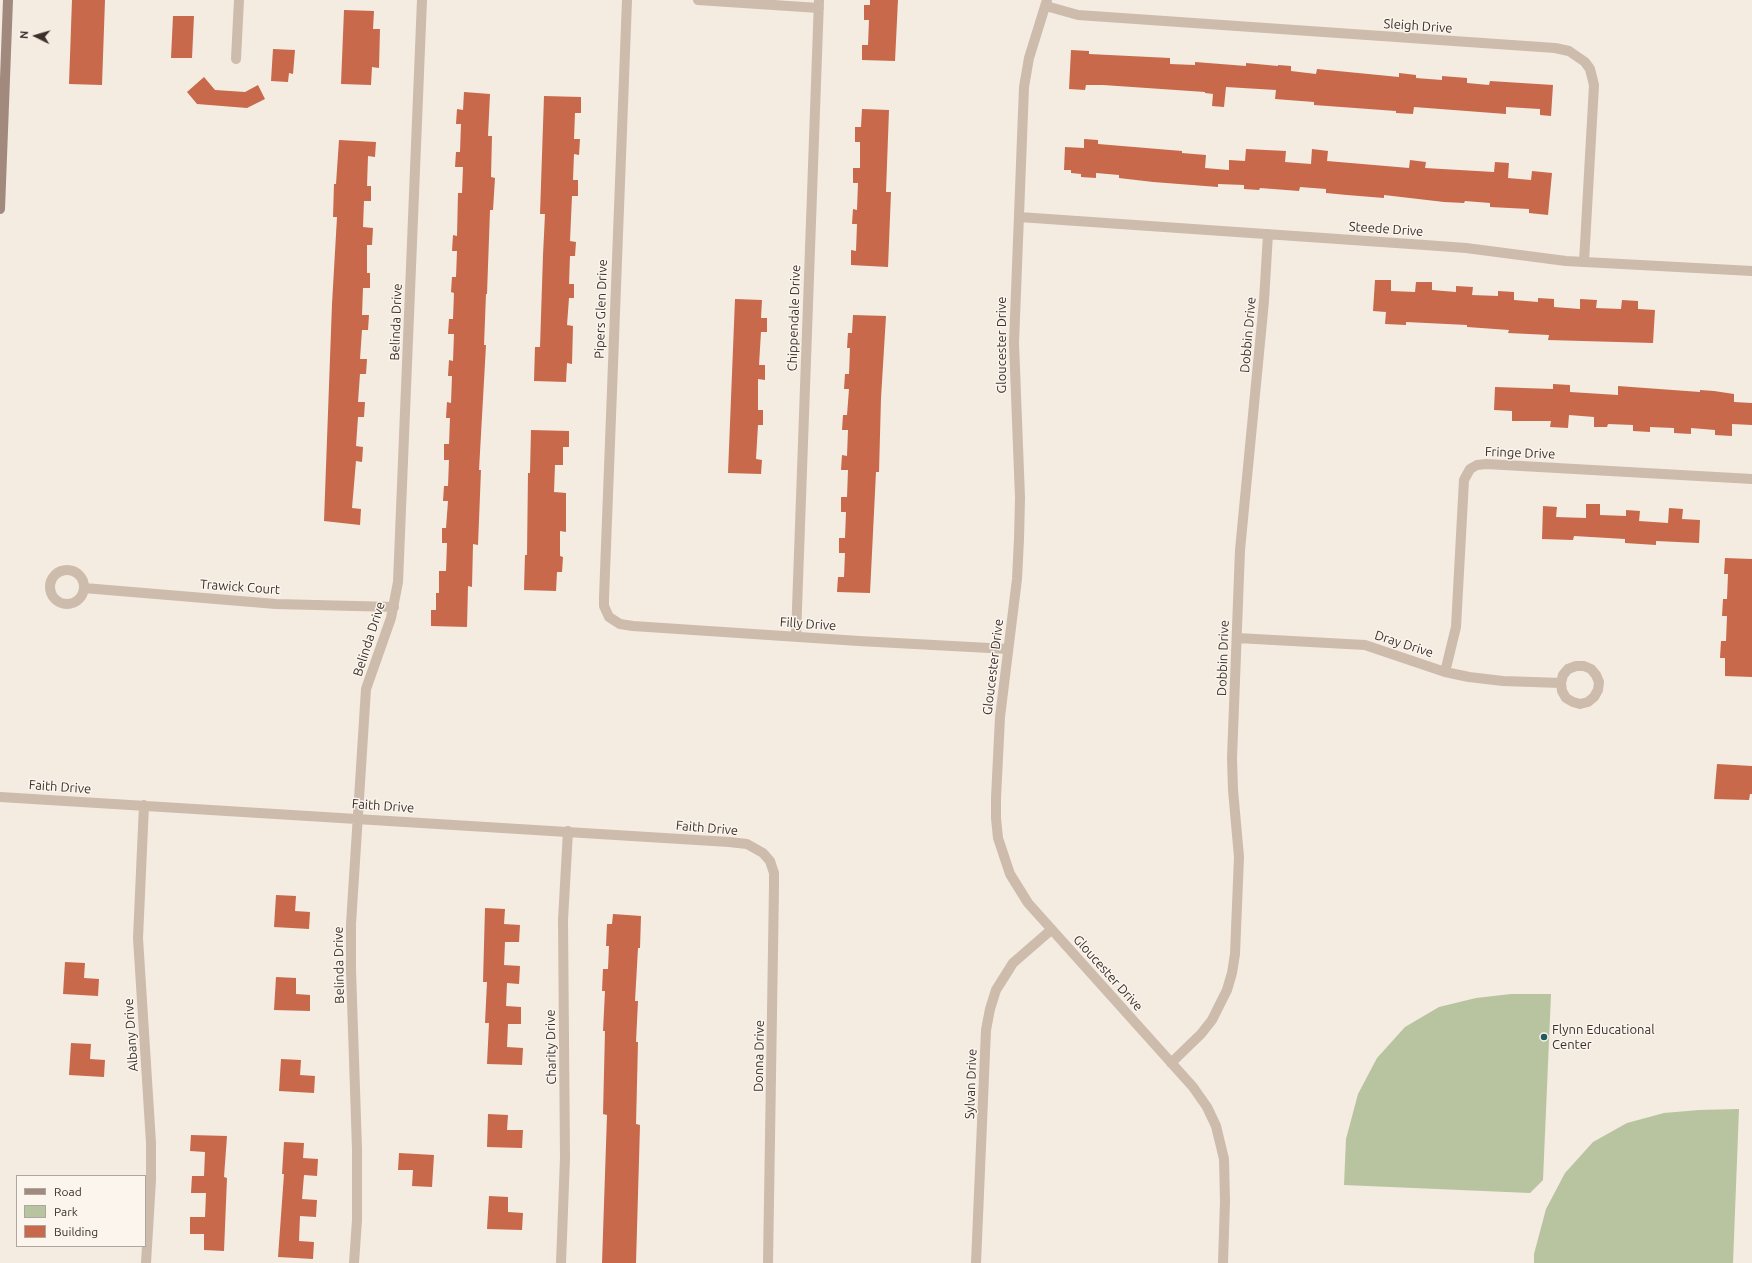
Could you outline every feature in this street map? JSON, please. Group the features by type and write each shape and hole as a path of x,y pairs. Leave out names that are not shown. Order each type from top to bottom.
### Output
{"main road":[{"path":"0,209 8,0"}],"street":[{"path":"236,59 239,0"},
{"name":"Belinda Drive","path":"354,1263 357,1149 350,944 366,689 394,607 398,582 422,0"},
{"name":"Pipers Glen Drive","path":"609,617 604,606 604,598 627,0"},
{"path":"698,0 819,4"},
{"name":"Gloucester Drive","path":"1046,3 1030,52 1026,74 1014,343 1020,498 1019,539 1017,578 1000,717 996,798 998,838 1002,855 1014,880 1028,903 1193,1088 1207,1107 1224,1159 1225,1180 1222,1263"},
{"name":"Sleigh Drive","path":"1046,3 1063,12 1078,15 1555,48 1569,51 1584,62 1590,69 1594,86 1584,262"},
{"name":"Chippendale Drive","path":"796,636 819,4"},
{"name":"Steede Drive","path":"1019,217 1466,248 1584,262 1752,271"},
{"name":"Dobbin Drive","path":"1171,1063 1201,1034 1212,1020 1227,990 1232,973 1238,918 1239,857 1232,774 1240,550 1264,301 1268,234"},
{"name":"Fringe Drive","path":"1446,672 1456,627 1464,480 1470,469 1477,465 1486,464 1752,479"},
{"name":"Trawick Court","path":"84,588 276,604 394,607"},
{"name":"Filly Drive","path":"609,617 620,624 633,626 858,641 1008,648"},
{"name":"Dray Drive","path":"1237,638 1365,645 1446,672 1487,680 1561,683"},
{"name":"Faith Drive","path":"0,797 728,842 747,844 763,852"},
{"name":"Albany Drive","path":"144,805 138,938 151,1144 151,1188 146,1263"},
{"name":"Charity Drive","path":"561,1263 565,1172 563,920 568,831"},
{"name":"Donna Drive","path":"763,852 770,861 774,873 770,1223 768,1263"},
{"name":"Sylvan Drive","path":"976,1263 986,1030 990,1009 996,990 1013,963 1051,930"}],"green space":[{"path":"1511,994 1551,994 1543,1180 1530,1193 1344,1185 1346,1139 1358,1094 1377,1058 1405,1027 1439,1007 1476,998"},
{"path":"1739,1109 1733,1263 1534,1263 1534,1254 1546,1209 1565,1173 1593,1142 1627,1123 1664,1113"}],"building":[{"path":"72,0 105,0 102,85 69,84"},
{"path":"870,0 898,0 895,61 862,60 862,45 868,45 869,20 864,20 864,5 870,5"},
{"path":"344,10 374,11 373,29 380,29 379,68 372,67 371,85 341,84"},
{"path":"173,16 194,16 192,58 171,58"},
{"path":"273,49 295,50 293,74 289,73 288,82 271,81"},
{"path":"1071,50 1089,51 1089,54 1170,58 1170,64 1195,65 1195,62 1246,66 1246,63 1291,66 1291,71 1316,74 1317,69 1399,77 1399,73 1416,75 1416,78 1442,80 1442,76 1467,78 1467,83 1489,85 1490,81 1553,85 1551,116 1540,115 1540,109 1506,107 1506,114 1414,107 1413,114 1396,113 1396,111 1314,105 1314,102 1275,99 1276,90 1226,87 1224,107 1212,106 1213,94 1205,92 1103,85 1086,85 1085,90 1069,89"},
{"path":"204,77 215,90 245,92 258,85 265,99 247,108 197,104 187,92"},
{"path":"464,92 490,94 488,136 492,136 491,177 495,178 493,210 490,210 486,294 484,345 486,345 479,470 481,470 478,545 473,544 472,587 468,586 467,627 431,626 431,610 436,610 436,593 439,593 439,571 446,571 447,543 442,543 442,528 446,528 448,501 443,501 444,486 448,486 449,460 444,460 444,444 449,444 450,418 446,418 447,402 451,403 452,376 448,376 449,360 453,361 454,334 448,334 449,319 453,319 454,293 451,292 452,277 456,277 457,251 452,251 453,235 457,236 458,193 462,193 463,167 455,167 456,152 460,152 461,124 456,124 457,109 463,110"},
{"path":"544,96 581,97 581,113 575,113 574,139 580,139 579,155 574,154 573,180 578,180 578,196 572,196 570,241 576,242 575,256 570,256 569,284 574,284 574,298 569,298 567,325 573,326 572,364 567,363 566,382 534,381 535,347 540,347 545,214 540,214"},
{"path":"862,109 889,110 886,192 891,192 888,267 851,265 851,250 856,251 857,224 852,224 853,209 857,210 858,183 853,183 853,168 860,168 860,142 855,142 855,127 861,127"},
{"path":"1084,139 1098,140 1098,144 1182,151 1182,153 1206,155 1205,168 1229,170 1229,160 1245,161 1246,149 1286,151 1285,162 1311,164 1312,149 1328,151 1327,161 1409,168 1410,160 1426,162 1425,168 1494,172 1495,162 1509,163 1508,178 1531,180 1532,171 1552,173 1548,215 1529,213 1529,209 1490,207 1490,203 1465,201 1464,203 1444,202 1384,195 1384,198 1347,195 1326,193 1326,189 1300,187 1299,191 1260,188 1259,190 1244,189 1244,185 1218,184 1218,187 1153,182 1119,178 1119,175 1096,173 1096,178 1081,177 1081,174 1071,173 1071,170 1064,170 1065,147 1084,148"},
{"path":"339,140 376,142 375,157 368,156 367,186 371,186 371,201 364,201 363,227 373,228 372,245 367,245 367,273 370,273 370,288 363,288 362,315 369,315 368,330 362,330 360,359 367,359 366,374 360,374 358,402 365,402 364,417 358,417 356,446 363,447 362,462 356,461 352,508 361,509 360,525 324,521 332,304 337,217 333,217 334,184 336,184"},
{"path":"1375,280 1391,280 1391,291 1415,292 1416,282 1432,282 1432,290 1456,292 1456,286 1473,287 1472,295 1498,296 1498,291 1514,292 1514,300 1538,302 1538,298 1554,299 1554,307 1580,309 1580,299 1597,300 1596,308 1621,309 1622,300 1638,301 1638,309 1655,310 1653,343 1548,340 1549,335 1508,333 1509,330 1467,327 1467,325 1406,322 1406,325 1385,324 1386,312 1373,311"},
{"path":"735,299 762,300 761,318 767,318 767,332 761,332 759,365 765,365 765,380 758,379 758,410 763,410 763,425 758,425 756,459 762,460 761,474 728,473"},
{"path":"853,315 886,316 881,398 879,472 876,472 870,593 837,592 838,577 844,577 845,553 839,553 839,538 845,538 846,512 841,512 841,497 847,497 848,470 841,470 842,455 847,456 848,430 842,430 843,415 847,415 849,389 844,389 845,374 849,374 850,348 847,348 848,333 852,333"},
{"path":"1553,384 1570,385 1570,392 1618,395 1618,386 1700,392 1700,390 1734,394 1734,402 1752,403 1752,425 1732,424 1732,436 1715,435 1715,430 1691,428 1691,434 1674,433 1674,428 1650,427 1650,432 1633,431 1633,425 1608,424 1607,427 1594,427 1594,417 1569,415 1568,428 1550,427 1551,421 1512,421 1512,411 1494,410 1495,387 1553,389"},
{"path":"531,430 569,431 569,447 563,447 563,465 555,465 554,492 566,493 566,532 560,531 560,556 563,557 562,572 557,572 556,591 524,590 525,555 527,555 528,473 530,473"},
{"path":"1586,504 1600,504 1600,515 1626,516 1626,510 1640,511 1639,521 1668,523 1669,508 1683,509 1682,519 1700,520 1699,543 1656,541 1656,545 1625,543 1625,539 1574,536 1573,540 1542,539 1543,506 1557,507 1556,517 1586,518"},
{"path":"1725,558 1752,559 1752,677 1725,676 1725,658 1720,658 1721,641 1726,641 1727,616 1722,616 1723,599 1727,599 1728,574 1724,574"},
{"path":"1717,764 1752,766 1752,794 1750,794 1749,800 1714,799"},
{"path":"276,895 296,896 295,911 310,912 309,929 274,927"},
{"path":"485,908 505,909 504,924 520,925 519,942 505,942 504,965 520,966 519,984 507,983 506,1006 521,1007 521,1024 508,1024 507,1047 523,1048 522,1065 487,1064 489,1023 485,1023 487,982 483,982"},
{"path":"613,914 641,916 640,948 638,948 635,1001 638,1001 636,1042 638,1042 636,1124 640,1125 636,1263 602,1263 607,1115 603,1114 605,1031 603,1031 605,991 602,991 603,969 608,969 609,946 606,946 607,924 612,924"},
{"path":"65,962 85,963 84,978 99,979 98,996 63,994"},
{"path":"276,977 296,978 296,994 310,995 310,1011 274,1010"},
{"path":"71,1043 91,1044 90,1059 105,1060 104,1077 69,1075"},
{"path":"281,1059 301,1060 300,1075 315,1076 314,1093 279,1091"},
{"path":"488,1114 508,1115 507,1130 523,1130 522,1148 487,1147"},
{"path":"191,1135 227,1136 224,1177 227,1178 224,1251 204,1250 204,1234 190,1234 190,1217 205,1217 206,1193 191,1193 192,1176 204,1176 205,1152 190,1151"},
{"path":"284,1142 304,1143 303,1158 318,1159 317,1176 304,1175 302,1199 317,1200 316,1217 300,1216 299,1241 314,1242 313,1259 278,1257 284,1174 282,1174"},
{"path":"399,1153 434,1155 432,1187 412,1186 413,1170 398,1170"},
{"path":"489,1196 508,1197 508,1212 523,1213 522,1230 487,1229"}],"place":[{"name":"Flynn Educational Center","path":"1544,1037"}]}
